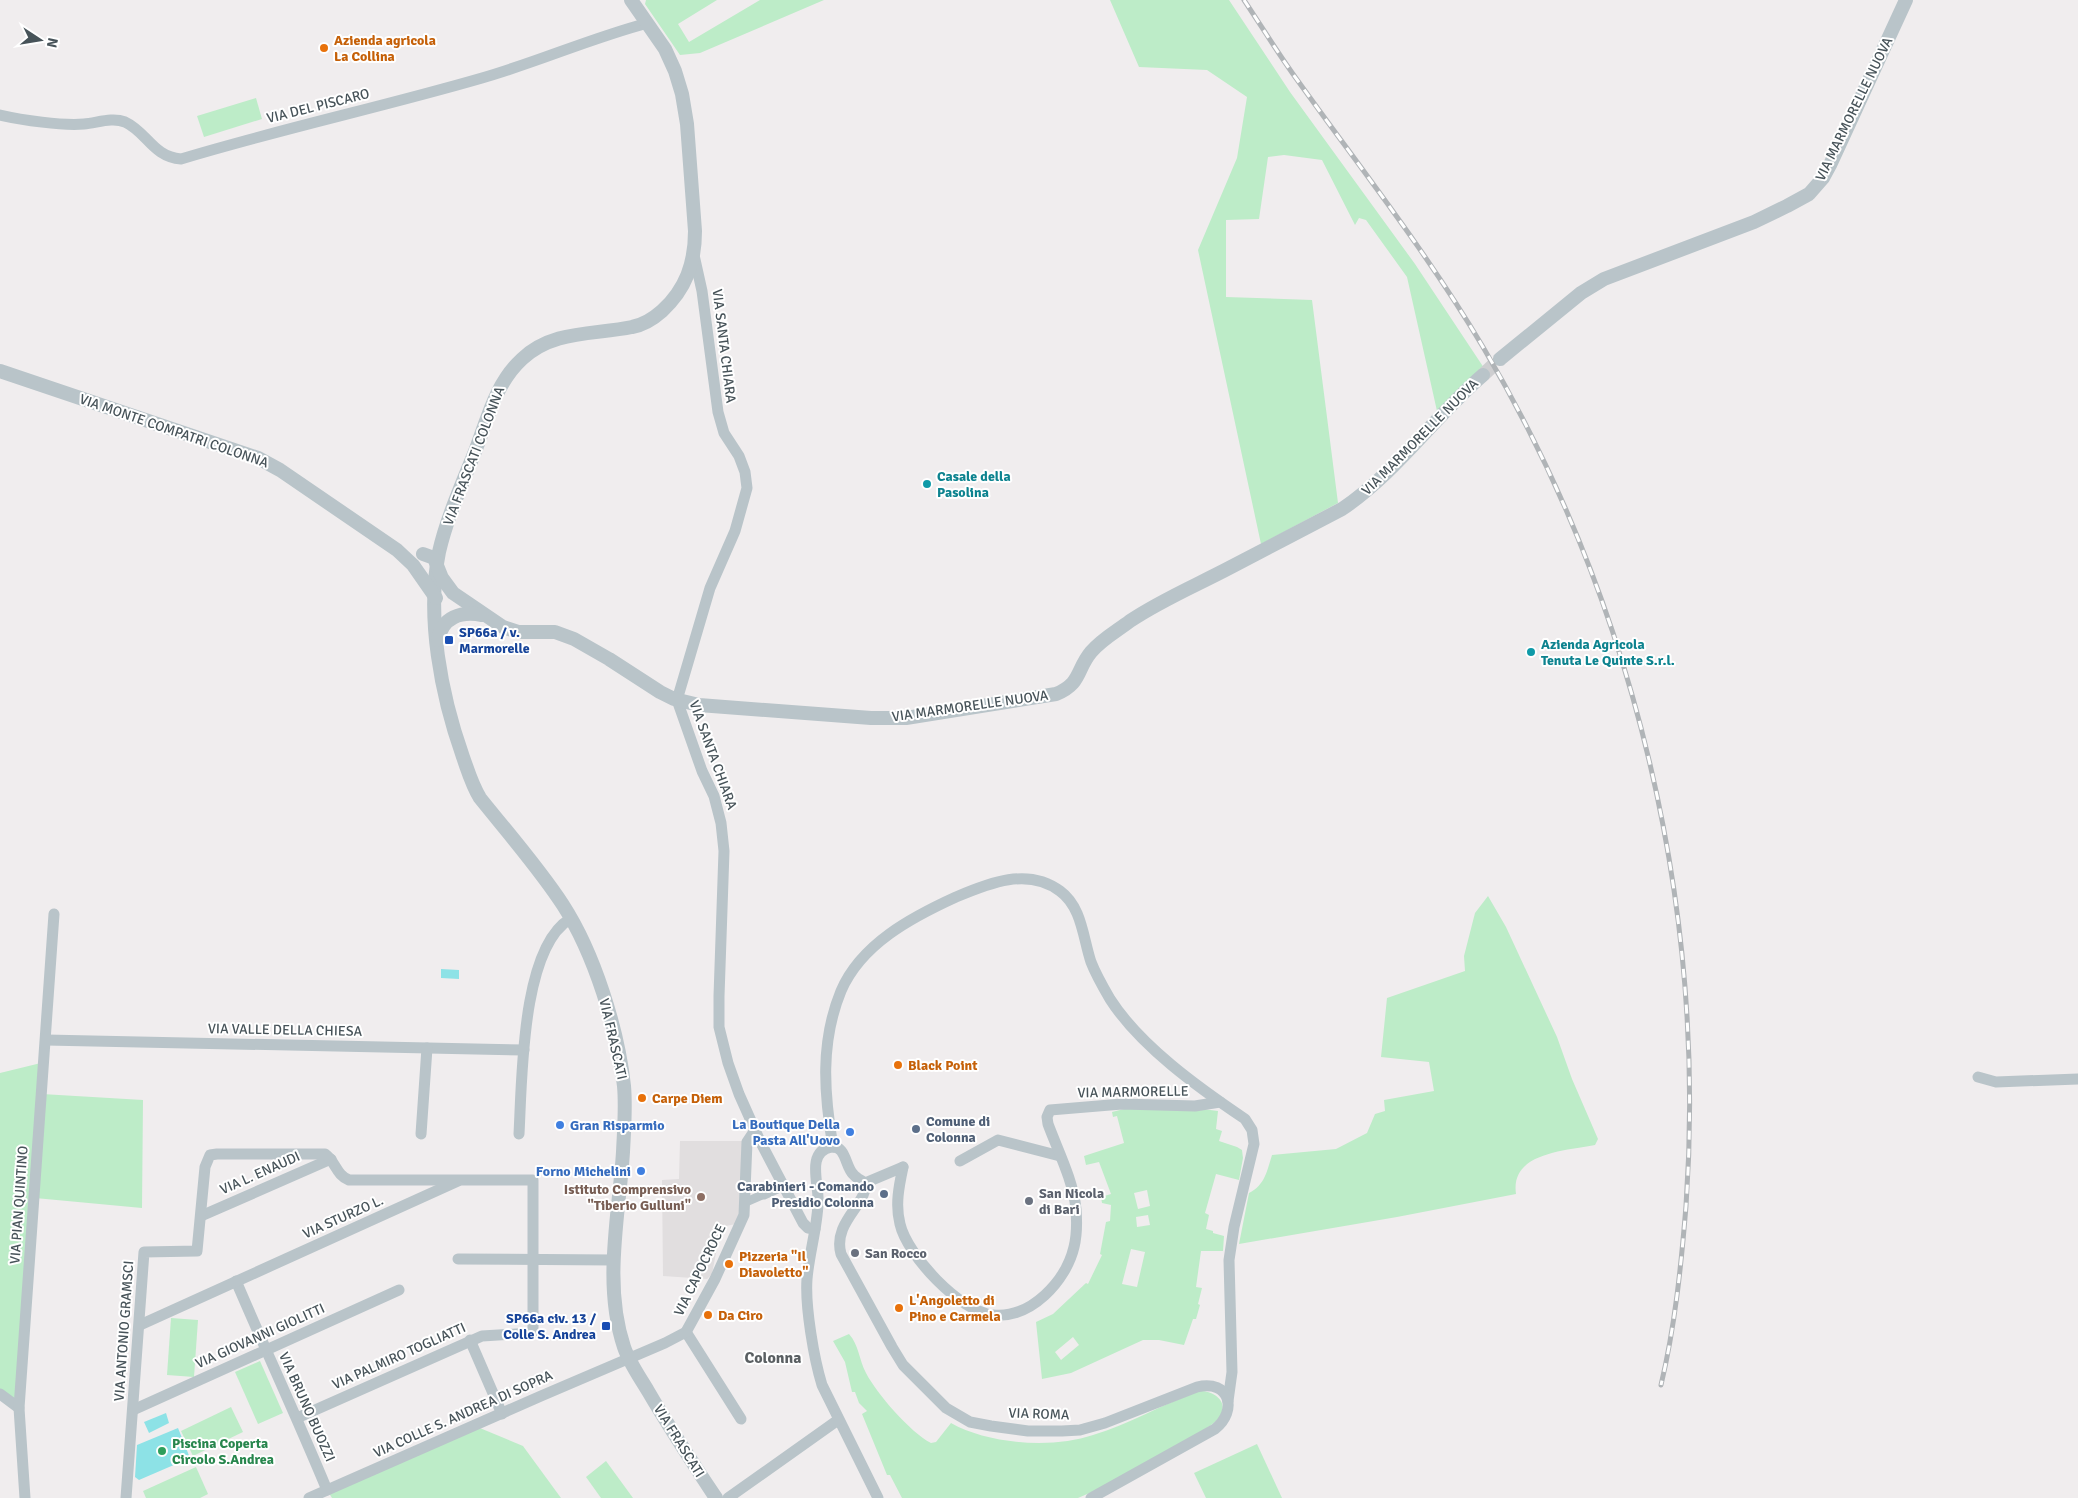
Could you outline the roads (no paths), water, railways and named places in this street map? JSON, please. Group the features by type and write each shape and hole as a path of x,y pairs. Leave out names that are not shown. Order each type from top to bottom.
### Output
{"street":[{"name":"VIA FRASCATI COLONNA","path":"436,625 438,567 446,527 496,396 513,368 531,352 557,338 632,327 650,320 668,305 679,292 689,274 694,255 694,216 685,109 679,83 670,59 631,0"},
{"name":"VIA MARMORELLE NUOVA","path":"1500,359 1581,293 1604,278 1754,222 1810,194 1823,178 1830,165 1906,0"},
{"name":"VIA DEL PISCARO","path":"0,115 82,124 107,121 124,122 131,126 160,153 170,159 181,160 246,140 512,69 610,33 648,23"},
{"name":"VIA SANTA CHIARA","path":"694,255 702,291 718,412 724,433 739,456 745,472 747,488 735,531 710,588 677,700 702,771 714,796 721,823 724,851 719,996 720,1027 731,1071 755,1130 804,1225 815,1229"},
{"name":"VIA MONTE COMPATRI COLONNA","path":"0,371 258,458 280,470 388,543"},
{"name":"VIA MARMORELLE NUOVA","path":"438,567 442,578 452,593 486,616 514,631 549,632 574,639 609,658 660,692 677,700 713,707 871,718 897,718 1056,694 1066,690 1076,680 1092,651 1134,618 1356,499 1385,474 1454,401 1483,375"},
{"path":"423,554 430,552 436,546 446,527"},
{"path":"388,543 405,551 434,558 438,567 430,574 418,571"},
{"path":"388,543 418,571 436,598"},
{"name":"VIA MARMORELLE NUOVA","path":"438,656 439,635 445,624 452,618 463,613 486,616"},
{"name":"VIA FRASCATI","path":"436,625 438,656 452,722 474,787 480,798 558,898 570,919 597,978 608,1011 617,1046 624,1087 622,1153 614,1260 614,1300 619,1330 629,1358 666,1421 716,1498"},
{"path":"830,1147 825,1093 825,1059 833,1014 841,991 850,974 862,958 880,941 915,917 979,887 1016,879 1044,882 1060,890 1068,898 1079,919 1095,971 1122,1017 1140,1037 1247,1122 1252,1130 1254,1141 1228,1260 1232,1372 1224,1419 1216,1429 1104,1493 1091,1498"},
{"name":"VIA PIAN QUINTINO","path":"25,1498 20,1408 54,914"},
{"path":"519,1134 524,1050 538,966 556,932 570,919"},
{"name":"VIA VALLE DELLA CHIESA","path":"46,1040 524,1050"},
{"path":"420,1134 427,1048"},
{"path":"1978,1077 1996,1082 2078,1079"},
{"name":"VIA MARMORELLE","path":"1060,1156 1048,1124 1048,1114 1055,1109 1113,1104 1195,1106 1220,1102"},
{"name":"VIA CAPOCROCE","path":"629,1358 686,1332 698,1311 744,1215 747,1142 755,1130"},
{"path":"878,1498 838,1420 816,1367 807,1280 819,1197 816,1158 821,1151 830,1147 841,1150 852,1174 865,1183 903,1167 897,1207 900,1226 906,1240 931,1273 954,1296 974,1309 994,1315 1014,1313 1026,1308 1042,1297 1058,1280 1074,1248 1076,1209 1072,1190 1060,1156 998,1140 960,1161"},
{"name":"VIA ANTONIO GRAMSCI","path":"126,1498 144,1252 197,1251 205,1167 210,1155 325,1154 331,1158"},
{"path":"331,1158 339,1174 349,1180 532,1180 534,1260"},
{"name":"VIA L. ENAUDI","path":"201,1216 331,1158"},
{"name":"VIA STURZO L.","path":"140,1325 462,1179"},
{"name":"VIA ROMA","path":"865,1183 864,1193 846,1220 839,1241 841,1254 894,1352 930,1393 946,1408 964,1419 981,1425 1017,1429 1068,1431 1105,1423 1201,1386 1218,1386 1224,1392 1228,1401"},
{"path":"744,1203 784,1185"},
{"path":"458,1260 614,1260"},
{"name":"VIA PALMIRO TOGLIATTI","path":"297,1418 470,1340 482,1336 533,1333 534,1260"},
{"name":"VIA BRUNO BUOZZI","path":"236,1281 327,1490"},
{"name":"VIA GIOVANNI GIOLITTI","path":"133,1410 399,1290"},
{"path":"686,1332 742,1419"},
{"path":"470,1340 502,1414"},
{"name":"VIA COLLE S. ANDREA DI SOPRA","path":"310,1498 629,1358"},
{"path":"0,1394 20,1408"},
{"path":"728,1498 838,1420"}],"water":[{"path":"441,969 459,970 459,979 441,978"},
{"path":"166,1413 169,1423 149,1433 144,1422"},
{"name":"Piscina Coperta Circolo S.Andrea","path":"178,1428 190,1458 139,1480 135,1477 137,1445"}],"tunnel":[{"path":"1483,375 1500,359"}],"railway":[{"path":"1244,0 1291,71 1417,245 1483,347 1536,446 1582,548 1620,653 1649,762 1671,871 1685,983 1690,1094 1686,1206 1677,1296 1661,1385"}],"place":[{"name":"Azienda agricola La Collina","path":"324,48"},
{"name":"Casale della Pasolina","path":"927,484"},
{"name":"SP66a / v. Marmorelle","path":"449,640"},
{"name":"Azienda Agricola Tenuta Le Quinte S.r.l.","path":"1531,652"},
{"name":"Black Point","path":"898,1065"},
{"name":"Carpe Diem","path":"642,1098"},
{"name":"Gran Risparmio","path":"560,1125"},
{"name":"Comune di Colonna","path":"916,1129"},
{"name":"La Boutique Della Pasta All'Uovo","path":"850,1132"},
{"name":"Forno Michelini","path":"641,1171"},
{"name":"Carabinieri - Comando Presidio Colonna","path":"884,1194"},
{"name":"Istituto Comprensivo \"Tiberio Gulluni\"","path":"701,1197"},
{"name":"San Nicola di Bari","path":"1029,1201"},
{"name":"San Rocco","path":"855,1253"},
{"name":"Pizzeria \"Il Diavoletto\"","path":"729,1264"},
{"name":"L'Angoletto di Pino e Carmela","path":"899,1308"},
{"name":"Da Ciro","path":"708,1315"},
{"name":"SP66a civ. 13 / Colle S. Andrea","path":"606,1326"},
{"name":"Piscina Coperta Circolo S.Andrea","path":"162,1451"}],"district":[{"name":"Colonna","path":"773,1358"}]}
